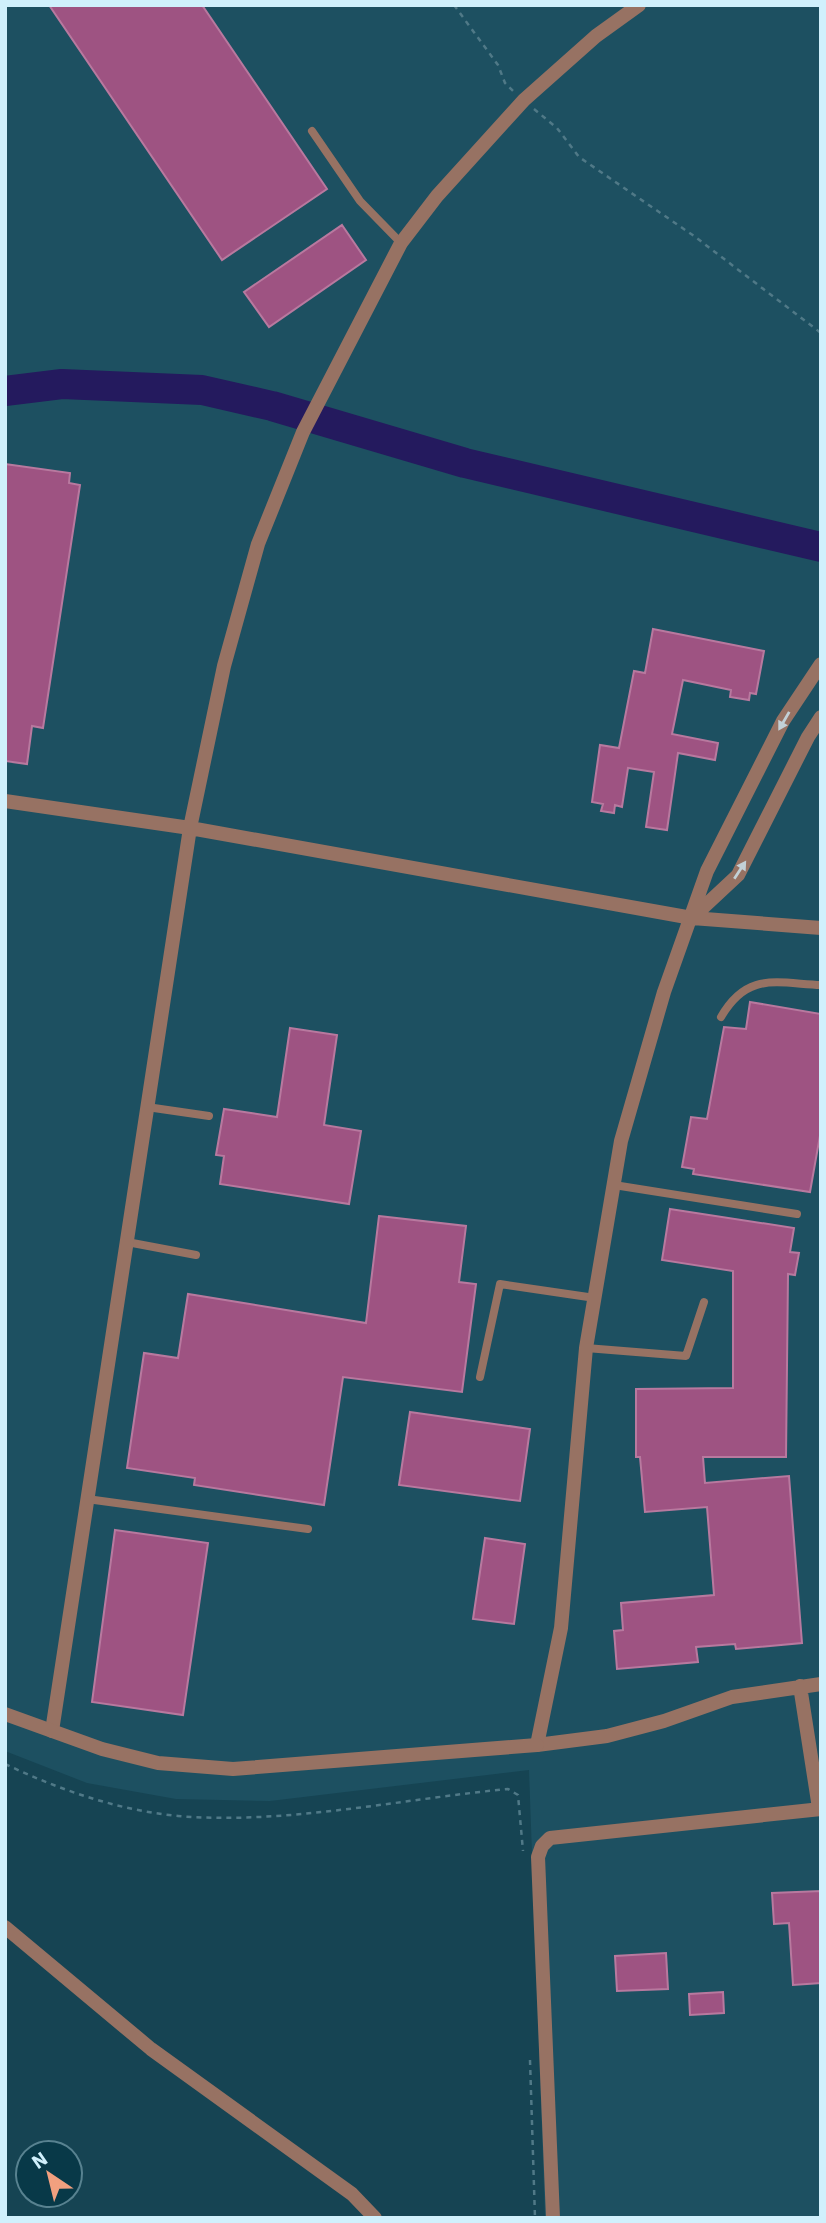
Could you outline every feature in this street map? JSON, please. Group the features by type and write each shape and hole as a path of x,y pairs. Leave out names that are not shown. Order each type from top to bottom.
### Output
{"street":[{"path":"52,1731 190,828 240,607 275,497 303,432 401,243 436,196 524,100 596,36 639,5"},
{"path":"537,1745 561,1628 586,1348 621,1140 664,992 692,918 706,871 783,721 821,664"},
{"path":"692,918 738,875 807,737 821,718"},
{"path":"5,801 190,828 692,918 821,928"},
{"path":"5,1714 102,1749 158,1763 233,1769 537,1745 607,1736 664,1721 732,1697 821,1684"},
{"path":"554,2218 538,1857 542,1846 550,1838 820,1809 800,1686"},
{"path":"5,1927 151,2049 352,2194 375,2218"}],"lane":[{"path":"312,131 360,201 401,243"},
{"path":"721,1017 732,998 757,982 821,985"},
{"path":"148,1107 209,1116"},
{"path":"614,1185 797,1214"},
{"path":"127,1242 196,1255"},
{"path":"480,1377 500,1284 595,1298"},
{"path":"586,1348 686,1356 704,1302"},
{"path":"87,1499 309,1530"}],"path":[{"path":"454,5 498,65 505,83 557,128 579,157 694,236 821,333"},
{"path":"5,1764 59,1790 178,1816 258,1817 508,1790 518,1795 524,1858"},
{"path":"530,2052 534,2218"}],"shaded area":[{"path":"5,5 821,5 821,2218 545,2218 529,1770 270,1801 176,1799 87,1783 5,1751"}],"building":[{"path":"49,5 202,5 327,189 222,260"},
{"path":"342,225 366,260 269,327 244,292"},
{"path":"5,464 70,473 69,483 80,485 43,728 32,726 27,764 5,761"},
{"path":"653,629 764,651 756,694 750,693 749,700 730,697 731,690 683,680 672,734 718,743 715,760 678,753 667,830 646,827 654,772 628,768 622,807 615,805 614,813 601,811 603,804 592,802 600,745 619,748 634,671 645,673"},
{"path":"750,1002 821,1014 821,1130 810,1192 693,1174 694,1169 682,1167 691,1117 707,1119 724,1027 746,1029"},
{"path":"290,1028 337,1035 324,1125 361,1131 349,1204 220,1184 224,1156 216,1155 224,1109 277,1117"},
{"path":"670,1209 794,1228 790,1252 799,1253 795,1275 788,1274 786,1457 703,1457 705,1483 789,1476 802,1643 736,1649 735,1644 696,1647 698,1662 617,1669 614,1631 623,1630 621,1603 714,1595 707,1507 645,1512 640,1457 636,1457 636,1389 733,1388 733,1271 662,1260"},
{"path":"379,1216 466,1226 459,1282 476,1284 462,1392 343,1377 324,1505 194,1485 195,1478 127,1468 144,1353 178,1358 188,1294 366,1323"},
{"path":"410,1412 530,1429 520,1501 399,1485"},
{"path":"115,1530 208,1543 183,1715 92,1702"},
{"path":"485,1538 525,1544 514,1624 473,1619"},
{"path":"821,1891 821,1983 793,1985 789,1923 774,1924 772,1893"},
{"path":"666,1953 668,1989 617,1991 615,1956"},
{"path":"723,1992 724,2013 690,2015 689,1994"}],"waterway":[{"path":"5,391 62,384 202,390 272,406 465,463 821,547"}]}
